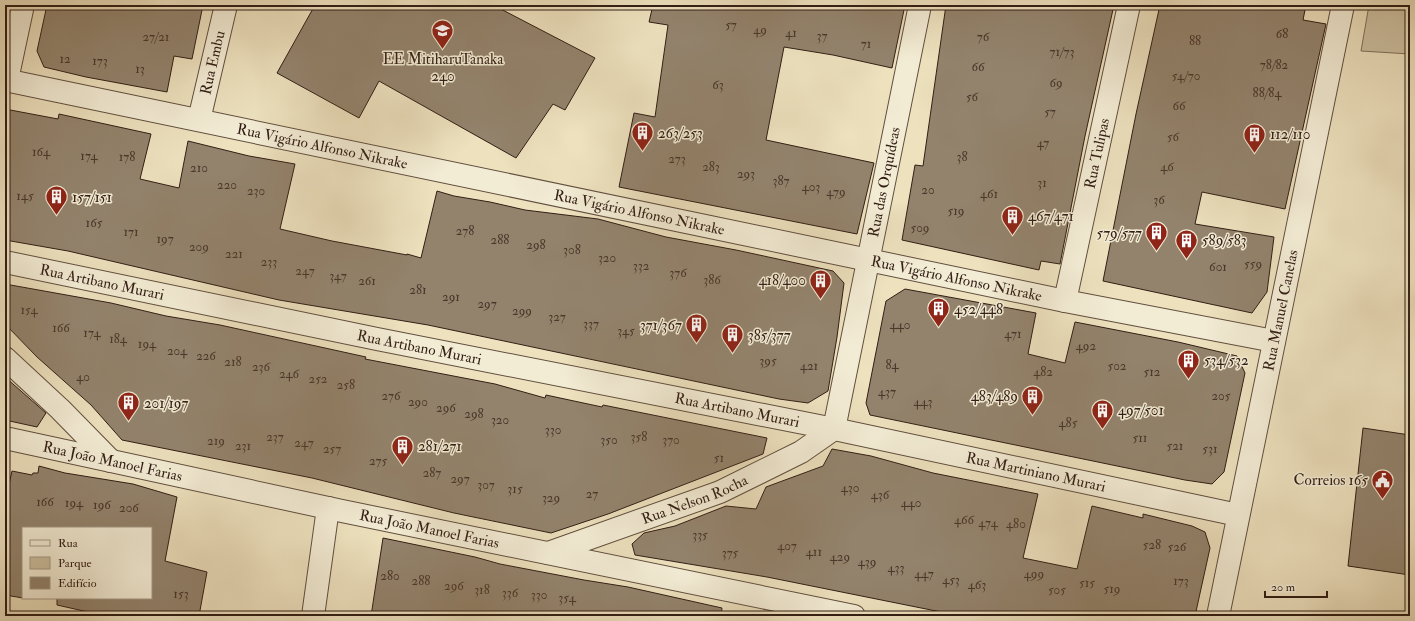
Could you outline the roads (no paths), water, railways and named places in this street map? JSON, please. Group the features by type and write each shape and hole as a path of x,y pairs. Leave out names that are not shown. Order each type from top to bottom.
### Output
{"street":[{"path":"6,80 23,5"},
{"name":"Rua Embu","path":"199,120 226,5"},
{"name":"Rua das Orquídeas","path":"834,430 920,5"},
{"name":"Rua Tulipas","path":"1066,301 1129,5"},
{"name":"Rua Manuel Canelas","path":"1218,616 1342,5"},
{"name":"Rua Vigário Alfonso Nikrake","path":"6,80 1066,301 1274,341"},
{"name":"Rua Artibano Murari","path":"5,262 377,339 834,430"},
{"path":"5,358 60,409 111,461"},
{"name":"Rua Martiniano Murari","path":"834,430 1238,514"},
{"name":"Rua Nelson Rocha","path":"547,553 720,492 801,452 834,430"},
{"name":"Rua João Manoel Farias","path":"5,438 328,508 854,616"},
{"path":"313,616 328,508"}],"place":[{"name":"EE MitiharuTanaka 240","path":"443,50"},
{"name":"263/253","path":"643,152"},
{"name":"112/110","path":"1254,154"},
{"name":"157/151","path":"57,216"},
{"name":"467/471","path":"1012,236"},
{"name":"579/577","path":"1157,252"},
{"name":"589/583","path":"1187,260"},
{"name":"418/400","path":"821,300"},
{"name":"452/448","path":"939,328"},
{"name":"371/367","path":"697,344"},
{"name":"385/377","path":"732,354"},
{"name":"534/532","path":"1188,380"},
{"name":"483/489","path":"1033,416"},
{"name":"201/197","path":"128,422"},
{"name":"497/501","path":"1103,430"},
{"name":"281/271","path":"403,466"},
{"name":"Correios 165","path":"1383,500"}]}
